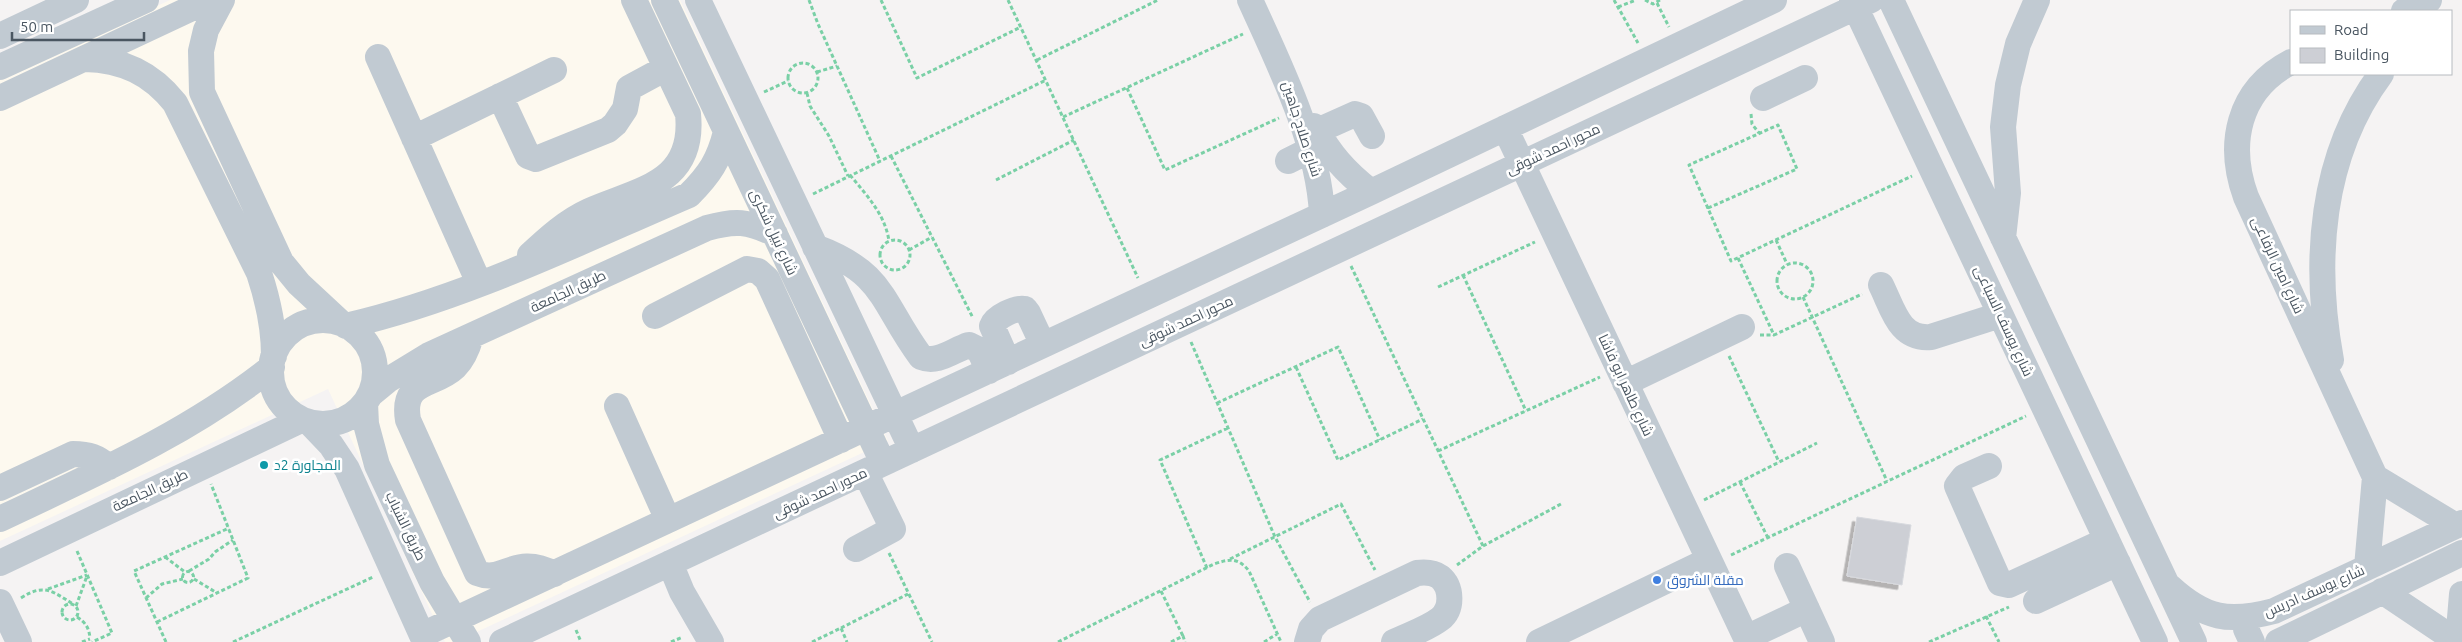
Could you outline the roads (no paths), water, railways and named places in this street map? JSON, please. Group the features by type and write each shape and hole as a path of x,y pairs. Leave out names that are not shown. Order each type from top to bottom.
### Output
{"street":[{"path":"0,36 76,0"},
{"path":"0,67 146,0"},
{"path":"0,98 209,0"},
{"path":"84,59 106,59 127,65 147,75 164,89 175,103 259,273 267,296 274,341 273,362 276,393 282,404 306,421 326,424 341,421 354,414 368,398 375,374 372,354 366,342 357,333 344,325 299,284 280,262 202,92 200,73 201,51 206,30 222,0"},
{"path":"519,268 544,242 572,221 588,212 666,178 678,165 686,149 690,132 688,114 634,0"},
{"name":"شارع نبيل شكرى","path":"664,0 867,428 874,467 893,529 856,549"},
{"path":"698,0 912,450"},
{"name":"شارع صلاح جاهين","path":"1250,0 1283,73 1296,110 1305,148"},
{"path":"424,638 456,619 1322,215 1678,46 1746,6 1774,0"},
{"path":"1891,0 2194,642"},
{"path":"2003,238 2008,193 2003,127 2008,85 2018,44 2037,0"},
{"path":"2406,10 2429,0"},
{"path":"2432,10 2441,0"},
{"name":"محور احمد شوقى","path":"502,642 1763,51 1859,3"},
{"name":"شارع يوسف السباعى","path":"1859,3 1931,168 2155,642"},
{"path":"1763,51 1772,93 1805,78"},
{"path":"378,57 479,283"},
{"name":"شارع امين الرفاعى","path":"2290,63 2280,68 2262,84 2248,104 2239,126 2237,142 2238,174 2246,197 2375,477 2367,567"},
{"path":"500,96 528,156 536,159 608,130 615,124 625,109 629,88 666,68"},
{"path":"414,138 554,70"},
{"path":"164,89 200,73"},
{"name":"شارع صلاح جاهين","path":"1283,73 1305,148 1321,188 1322,215"},
{"path":"2337,395 2326,332 2323,287 2326,204 2337,158 2371,88 2380,75"},
{"path":"1305,148 1355,114 1361,116 1372,136"},
{"name":"شارع طاهر ابو فاشا","path":"1504,128 1747,640"},
{"path":"0,519 142,452 216,409 273,362 283,339 303,324 328,320 344,325 408,309 519,268 689,195 707,177 720,155 726,132"},
{"name":"شارع صلاح جاهين","path":"1305,148 1331,156 1349,176 1371,192"},
{"path":"689,195 703,202 706,209 707,228"},
{"name":"طريق الجامعة","path":"368,398 408,366 707,228 730,221 753,224 775,234"},
{"path":"815,247 841,256 863,271 882,291 921,357 928,360 937,359 969,345 979,350 998,366"},
{"path":"655,316 747,269 763,274 841,440"},
{"path":"804,296 832,282"},
{"path":"1881,285 1903,329 1911,335 1921,338 1931,338 2000,314"},
{"path":"998,366 992,326 997,319 1016,309 1025,309 1043,345"},
{"path":"1622,376 1731,332"},
{"path":"471,336 468,348 454,368 414,389 408,398 406,409 408,420 477,573 486,576 495,575 516,566 529,565 541,567 554,574"},
{"name":"طريق الشباب","path":"368,398 366,424 377,465 432,582 456,619 468,642"},
{"path":"617,406 668,520"},
{"name":"طريق الجامعة","path":"0,563 204,465 306,421"},
{"name":"طريق الشباب","path":"306,421 331,445 347,469 424,638"},
{"path":"0,488 73,454 86,454 99,458 109,468"},
{"path":"1989,466 1964,477 1957,486 1998,578 2004,585 2107,540"},
{"path":"2375,477 2459,524"},
{"name":"شارع يوسف ادريس","path":"2162,575 2189,604 2250,630 2274,611 2459,524"},
{"name":"شارع يوسف ادريس","path":"2278,642 2462,553"},
{"path":"1546,640 1710,562"},
{"path":"670,563 682,592 711,642"},
{"path":"1787,566 1822,642"},
{"path":"1307,642 1311,629 1320,619 1417,573 1429,572 1439,577 1447,586 1450,598 1448,609 1427,635 1394,642"},
{"path":"2036,601 2122,572 2162,575"},
{"path":"2382,591 2458,642 2462,594"},
{"path":"2,605 19,642"},
{"path":"1747,640 1806,609"}],"place":[{"name":"المجاورة 2د","path":"264,465"},
{"name":"مقلة الشروق","path":"1657,580"}]}
